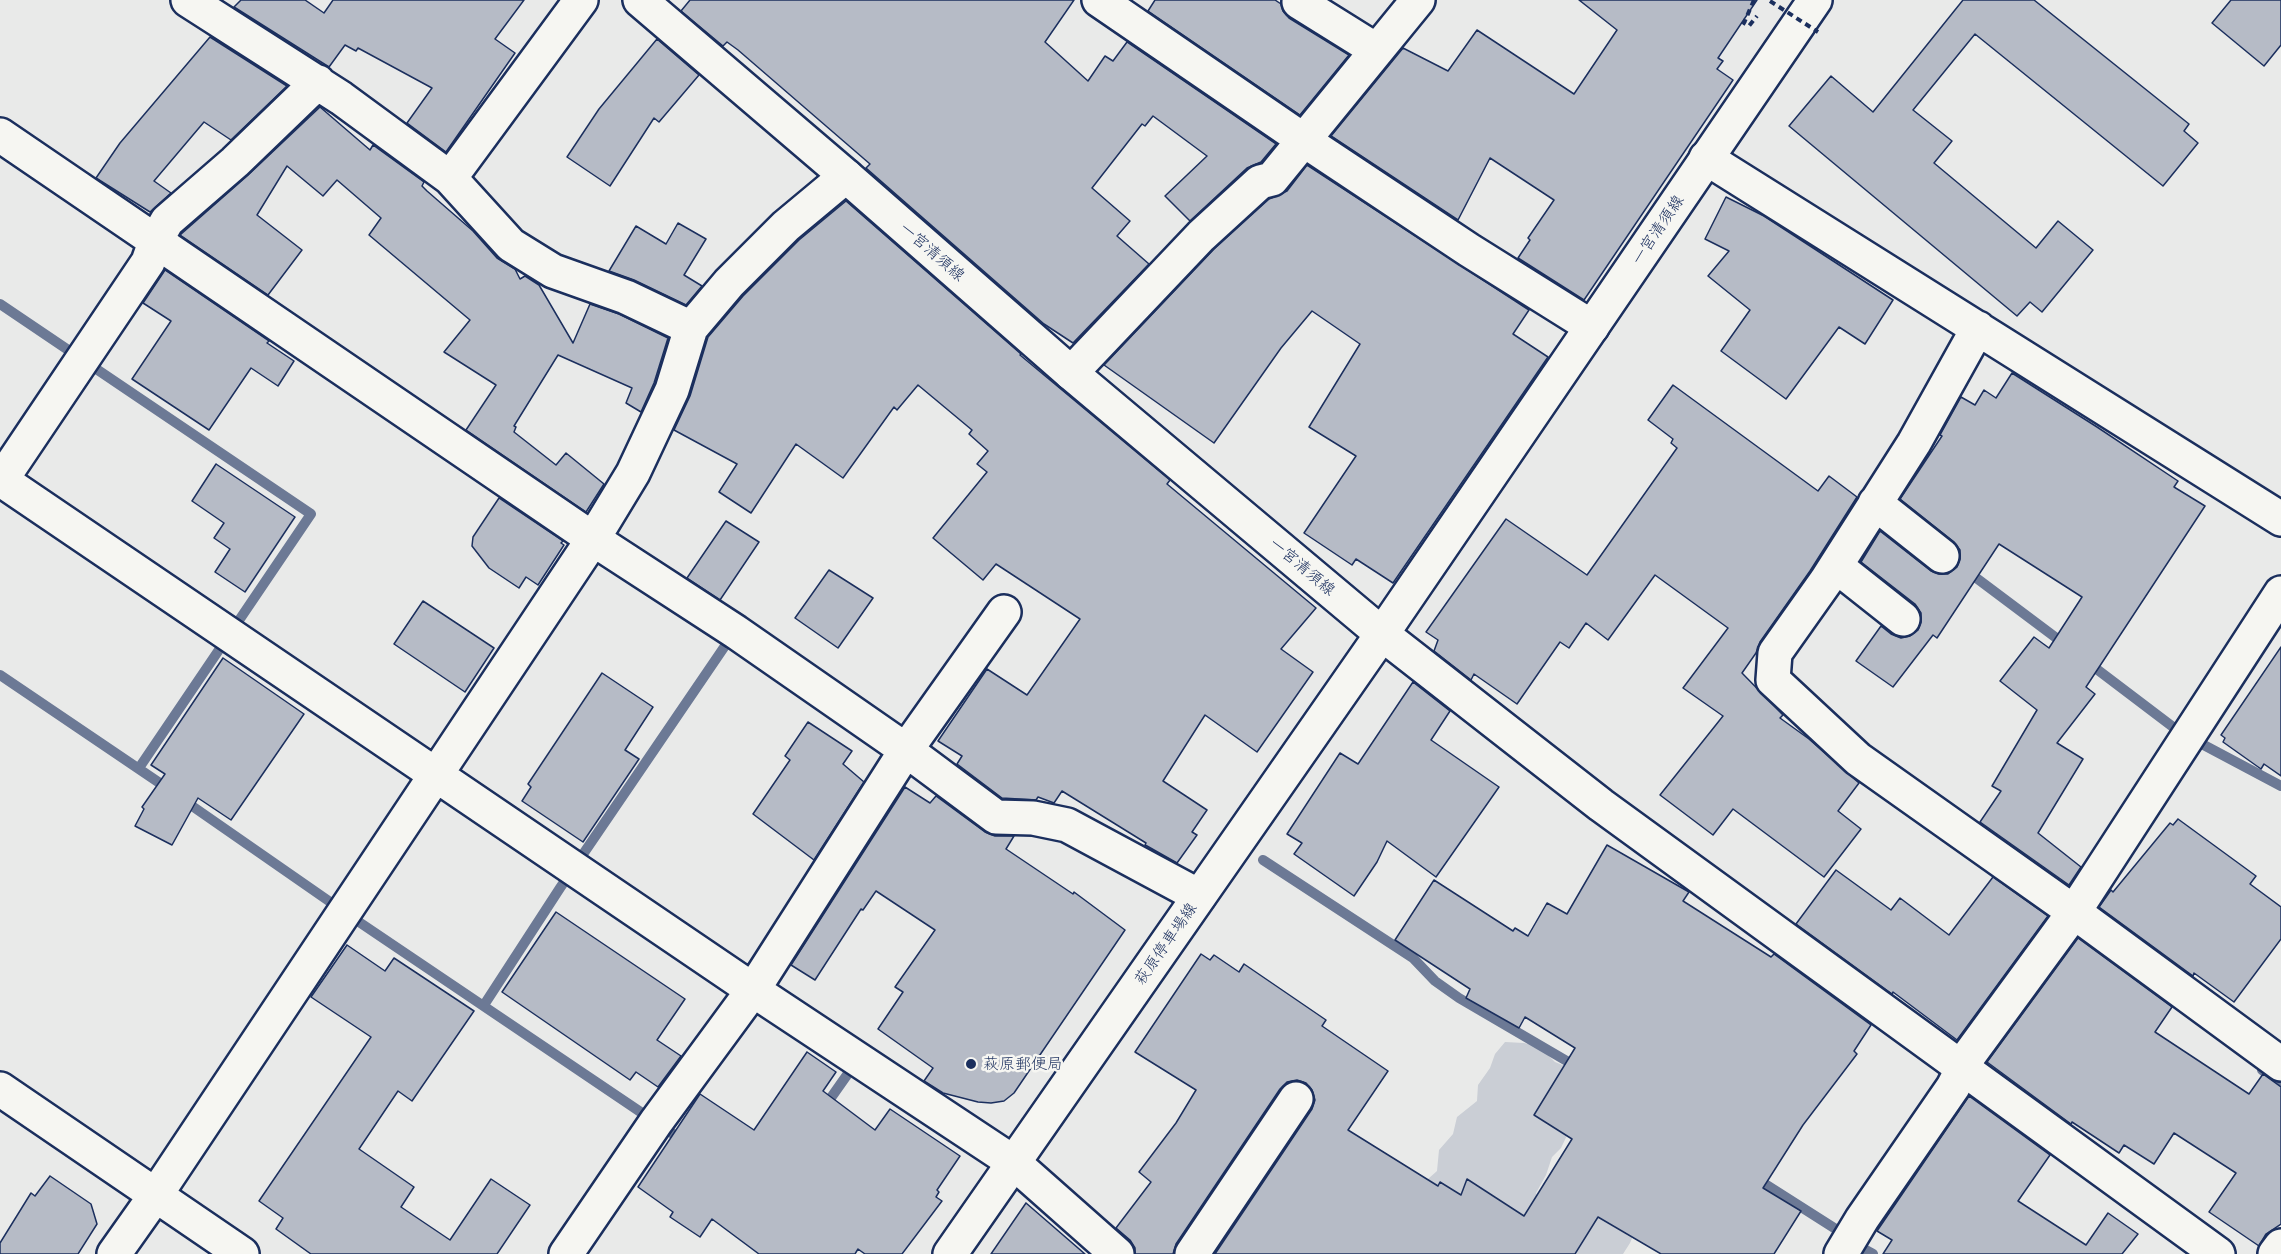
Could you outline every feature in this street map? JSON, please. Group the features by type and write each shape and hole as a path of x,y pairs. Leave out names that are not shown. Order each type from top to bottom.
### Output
{"street":[{"path":"188,0 318,82 450,178 512,245 553,271 626,297 691,328"},
{"path":"450,178 581,0"},
{"name":"一宮清須線","path":"640,0 1071,373 1382,634 1706,158 1816,16"},
{"path":"1099,0 1469,250 1592,327"},
{"path":"1071,373 1201,236 1260,182 1272,178 1305,141 1418,0"},
{"path":"1299,2 1376,50"},
{"path":"318,82 235,162 167,221 155,242 148,262 0,480 753,990 1013,1162 1117,1254"},
{"path":"0,135 593,539 736,632 906,750 996,817 1033,818 1067,825 1199,896"},
{"path":"1706,158 2281,519"},
{"path":"114,1254 593,539 633,473 672,390 691,328 729,283 786,225 846,176"},
{"path":"1978,328 1914,443 1836,566 1775,653 1773,680 1858,759 2074,912 2281,1064"},
{"path":"1875,503 1942,556"},
{"path":"1836,566 1903,619"},
{"path":"1841,1254 1862,1219 1953,1087 1970,1054 2074,912 2281,593"},
{"path":"566,1254 656,1122 753,990 906,750 1004,612"},
{"path":"1382,634 1601,805 1962,1069 2204,1250"},
{"name":"萩原停車場線","path":"950,1254 1382,634"},
{"path":"0,1089 242,1254"},
{"path":"1192,1254 1296,1099"},
{"path":"2275,1254 2281,1246"}],"path":[{"path":"1754,0 1744,23 1749,26 1770,1 1816,16"}],"shaded area":[{"path":"1505,1042 1540,1047 1555,1062 1575,1070 1571,1127 1561,1148 1552,1157 1546,1175 1536,1193 1539,1203 1591,1206 1638,1224 1630,1243 1623,1254 1383,1254 1419,1187 1437,1171 1439,1150 1453,1134 1457,1117 1477,1101 1478,1085 1490,1068 1495,1054"}],"building":[{"path":"241,0 305,0 324,13 333,0 524,0 495,39 515,53 446,152 407,123 432,88 358,48 356,51 345,45 329,67 234,7"},
{"path":"690,0 1074,0 1045,42 1088,81 1105,56 1113,61 1127,42 1276,144 1261,162 1247,168 1190,221 1165,196 1207,156 1153,116 1145,126 1142,124 1092,188 1130,221 1117,236 1149,264 1073,343 1044,324 866,168 870,164 738,50 727,42 723,46 681,11"},
{"path":"1155,0 1275,0 1281,4 1289,18 1349,55 1300,115 1148,11"},
{"path":"1579,0 1757,0 1718,58 1723,61 1717,69 1733,80 1584,300 1518,258 1530,240 1528,238 1554,200 1490,158 1458,220 1331,136 1403,48 1448,71 1477,30 1574,94 1617,30"},
{"path":"1963,0 2034,0 2189,124 2184,131 2198,143 2163,186 1975,34 1913,110 1952,141 1934,163 2036,248 2058,221 2093,250 2042,312 2030,302 2017,316 1789,126 1831,76 1873,112"},
{"path":"2231,0 2281,0 2281,45 2264,66 2212,23"},
{"path":"210,37 287,86 231,140 204,122 154,181 171,193 150,212 96,178 120,143"},
{"path":"657,39 699,75 659,122 654,118 610,186 567,157 599,109"},
{"path":"320,107 370,150 373,145 424,182 422,186 473,231 497,258 515,269 520,279 525,276 539,285 573,343 590,304 619,314 668,338 654,383 641,412 626,403 632,388 558,355 514,426 516,427 514,432 556,465 566,453 604,484 586,512 466,430 496,385 444,352 470,320 369,235 381,218 337,180 323,196 287,166 257,215 302,250 268,295 180,235"},
{"path":"1307,165 1529,310 1513,334 1548,357 1393,583 1356,559 1352,565 1304,533 1356,456 1309,427 1360,344 1312,311 1281,348 1214,443 1104,365 1214,249 1269,199 1287,191"},
{"path":"1726,197 1764,216 1893,300 1865,344 1839,327 1786,399 1721,351 1750,310 1708,276 1729,251 1705,239"},
{"path":"846,201 1020,355 1170,480 1167,484 1316,608 1281,649 1313,672 1257,752 1205,715 1163,781 1207,810 1192,832 1197,835 1177,863 1062,791 1054,803 1038,797 1036,800 1002,798 957,764 962,756 938,741 987,669 1027,695 1080,619 996,564 983,580 933,538 987,472 977,464 988,451 969,434 972,430 918,385 897,410 894,407 843,478 796,444 751,513 719,492 737,464 674,430 690,396 708,337 743,296 799,240"},
{"path":"678,223 706,239 684,275 702,286 686,305 634,280 609,271 636,226 666,244"},
{"path":"165,270 269,341 267,343 294,361 278,386 251,368 209,430 132,379 171,321 143,303"},
{"path":"2012,373 2178,481 2174,487 2205,506 2086,687 2095,694 2057,743 2083,759 2038,833 2081,867 2069,885 1980,822 2001,791 1992,786 2037,710 2000,681 2034,637 2049,648 2082,597 1999,544 1937,638 1933,635 1893,687 1856,661 1881,626 1901,638 1910,636 1918,630 1921,622 1921,613 1915,604 1861,562 1880,531 1931,571 1948,574 1957,567 1960,550 1954,542 1900,499 1942,436 1940,435 1961,397 1975,405 1984,390 1996,398"},
{"path":"1673,385 1818,491 1829,476 1857,497 1810,571 1760,642 1756,653 1742,673 1783,715 1780,718 1809,739 1859,783 1838,811 1861,829 1824,877 1733,809 1713,835 1660,795 1723,716 1683,688 1728,628 1655,575 1608,640 1586,623 1569,648 1560,642 1517,704 1474,674 1471,680 1434,651 1438,640 1426,632 1506,519 1587,575 1677,448 1671,443 1673,439 1648,420"},
{"path":"216,464 295,517 245,592 215,572 230,549 214,538 224,523 192,501"},
{"path":"499,498 563,541 561,543 564,545 538,585 526,577 519,588 489,568 472,546 473,537"},
{"path":"726,521 759,542 720,600 687,578"},
{"path":"829,570 873,598 838,648 795,618"},
{"path":"423,601 494,648 465,692 394,644"},
{"path":"2281,647 2281,776 2264,764 2261,769 2223,742 2225,738 2221,735"},
{"path":"223,658 304,714 231,820 198,798 172,845 135,826 144,809 142,807 165,774 151,765"},
{"path":"602,673 653,707 625,750 639,759 583,842 522,801 531,787 528,784"},
{"path":"1413,682 1450,711 1431,740 1499,787 1436,877 1387,841 1377,862 1354,896 1294,854 1302,843 1287,834 1340,753 1358,764"},
{"path":"808,722 852,751 843,764 864,782 814,860 753,814 790,760 785,756"},
{"path":"905,787 930,803 936,796 985,832 995,836 1014,836 1006,849 1073,894 1074,892 1125,930 1014,1093 1004,1101 978,1102 943,1093 924,1081 933,1068 878,1029 903,992 895,987 935,930 876,891 863,910 861,909 815,980 791,965"},
{"path":"2178,819 2256,876 2250,884 2281,907 2281,939 2234,1002 2194,973 2193,976 2099,907 2111,890 2113,892 2170,823 2173,825"},
{"path":"1607,845 1689,892 1683,901 1771,957 1774,954 1871,1025 1854,1051 1857,1054 1803,1125 1763,1188 1801,1211 1774,1254 1661,1254 1598,1217 1575,1254 1215,1254 1312,1109 1315,1100 1312,1090 1306,1083 1297,1080 1287,1082 1280,1089 1176,1244 1173,1254 1135,1254 1135,1248 1130,1240 1116,1228 1151,1182 1139,1172 1176,1123 1196,1090 1135,1052 1201,954 1210,960 1214,955 1239,972 1244,964 1326,1020 1322,1026 1388,1071 1348,1130 1438,1186 1440,1182 1461,1195 1467,1179 1524,1216 1572,1139 1534,1115 1575,1048 1525,1017 1519,1028 1466,998 1470,989 1395,940 1434,880 1513,931 1515,928 1528,936 1547,903 1567,914"},
{"path":"1836,870 1891,910 1900,898 1949,935 1993,877 2048,916 1957,1040 1796,924"},
{"path":"556,912 685,999 657,1040 681,1056 658,1087 636,1072 630,1080 502,992"},
{"path":"2078,938 2172,1007 2155,1032 2249,1094 2263,1074 2281,1087 2281,1224 2266,1234 2259,1246 2209,1212 2236,1173 2174,1133 2154,1164 2124,1145 2119,1153 2072,1122 2071,1124 1987,1062"},
{"path":"347,945 385,971 394,958 474,1011 412,1101 398,1091 359,1149 414,1187 401,1207 450,1240 491,1179 530,1205 497,1254 311,1254 276,1229 283,1218 259,1201 371,1037 311,997"},
{"path":"807,1052 836,1072 823,1091 875,1130 890,1109 960,1156 937,1190 939,1192 936,1197 942,1201 902,1254 865,1254 858,1249 855,1254 759,1254 712,1219 700,1237 670,1217 673,1212 638,1187 700,1094 754,1130"},
{"path":"1969,1096 2050,1155 2018,1201 2086,1245 2108,1213 2138,1234 2122,1254 1883,1254 1892,1240 1877,1231"},
{"path":"50,1176 91,1204 97,1224 78,1254 0,1254 0,1243 31,1193 35,1196"},
{"path":"1026,1203 1085,1254 991,1254"}],"waterway":[{"path":"0,304 311,514 139,768"},
{"path":"1947,556 2067,646"},
{"path":"484,1005 560,888 729,640"},
{"path":"2086,661 2177,730"},
{"path":"0,675 170,790"},
{"path":"2200,743 2281,786"},
{"path":"182,799 359,922 685,1142"},
{"path":"1263,860 1413,958 1435,981 1459,998 1577,1067"},
{"path":"2262,1070 2281,1084"},
{"path":"823,1109 847,1075"},
{"path":"1754,1177 1842,1233"},
{"path":"1862,1248 1873,1254"}],"place":[{"name":"萩原郵便局","path":"971,1064"}]}
